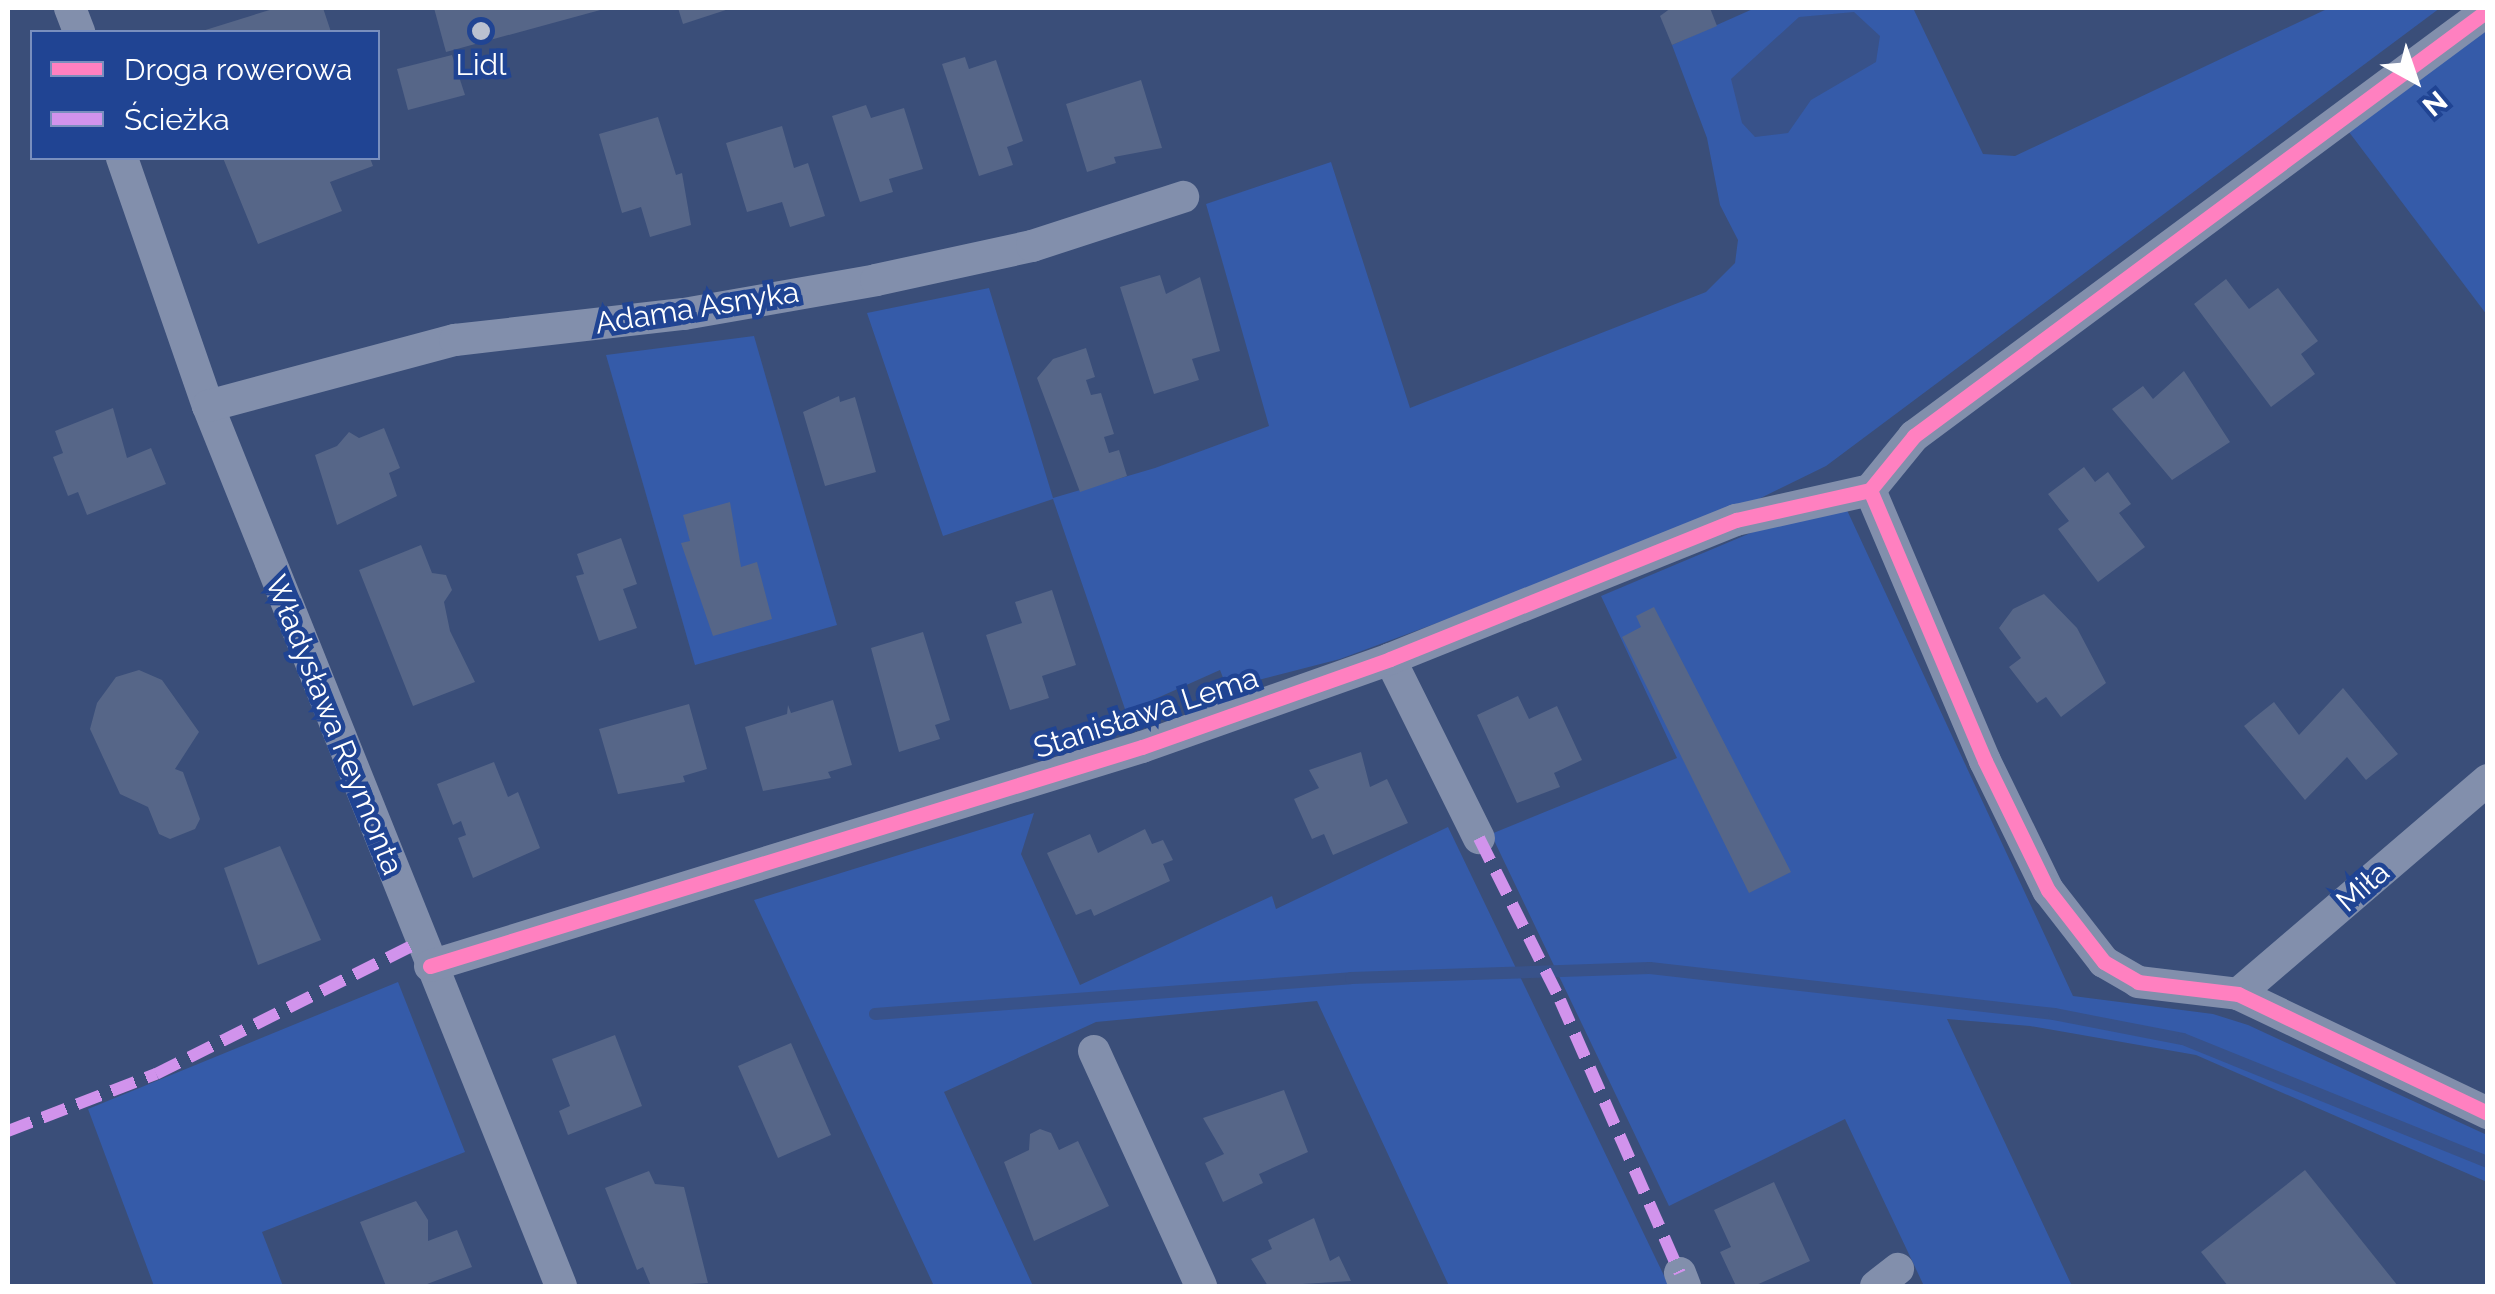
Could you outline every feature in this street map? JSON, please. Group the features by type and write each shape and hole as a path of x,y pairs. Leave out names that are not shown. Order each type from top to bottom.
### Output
{"street":[{"path":"2488,10 1914,436 1870,490 1985,761 2074,931 2104,962 2138,982 2238,994 2488,1114"},
{"name":"Władysława Reymonta","path":"123,160 208,406 561,1286"},
{"name":"Adama Asnyka","path":"208,406 455,340 684,314 876,280 1032,246 1183,197"},
{"name":"Stanisława Lema","path":"430,966 1142,746 1390,658 1736,520 1870,490"},
{"path":"1390,658 1479,838"},
{"name":"Miła","path":"2238,994 2488,780"},
{"path":"1094,1051 1201,1286"}],"shaded area":[{"path":"1755,8 1913,8 1983,154 2015,156 2329,8 2440,8 1826,466 1720,518 1340,659 1227,688 1220,670 1126,712 1053,499 943,536 867,313 989,288 1053,498 1155,468 1269,426 1206,204 1331,162 1410,408 1706,292 1735,263 1738,240 1720,205 1707,138 1672,45"},
{"path":"1854,12 1880,36 1876,62 1811,100 1788,133 1755,137 1742,123 1731,79 1799,17"},
{"path":"2487,29 2487,315 2349,132"},
{"path":"754,336 837,625 695,665 606,355"},
{"path":"1846,508 2073,996 2213,1014 2248,1025 2487,1135 2487,1182 2196,1055 2030,1026 1947,1019 2072,1286 1924,1286 1845,1119 1669,1206 1491,834 1677,758 1601,596 1753,532"},
{"path":"1034,813 1021,854 1080,985 1272,896 1276,909 1448,827 1669,1286 1449,1286 1317,1001 1096,1022 944,1092 1033,1286 934,1286 754,900"},
{"path":"398,982 465,1152 262,1232 283,1286 154,1286 88,1109"}],"building":[{"path":"276,8 323,8 330,30 205,30"},
{"name":"Lidl","path":"434,8 603,8 604,9 446,52"},
{"path":"678,8 732,8 683,24"},
{"path":"1671,8 1710,8 1717,26 1672,45 1660,16"},
{"path":"452,55 465,95 408,110 397,69"},
{"path":"965,57 969,69 996,60 1023,141 1007,147 1013,165 979,176 942,64"},
{"path":"1141,80 1162,148 1114,157 1116,163 1087,172 1066,104"},
{"path":"866,105 871,118 904,108 923,169 889,179 893,192 860,202 832,116"},
{"path":"658,117 676,175 682,173 691,225 650,237 641,207 622,213 599,134"},
{"path":"782,126 794,168 808,163 825,216 790,227 782,202 747,212 726,143"},
{"path":"224,160 371,160 373,166 330,182 342,211 258,244"},
{"path":"1160,275 1166,294 1200,277 1220,351 1192,359 1199,380 1154,394 1120,287"},
{"path":"2226,279 2249,309 2278,288 2318,341 2301,354 2315,374 2271,407 2194,304"},
{"path":"1086,348 1095,377 1086,380 1091,395 1101,393 1114,434 1104,437 1109,453 1119,450 1127,476 1080,492 1037,378 1053,359"},
{"path":"2184,371 2230,442 2172,480 2112,409 2143,386 2153,399"},
{"path":"839,396 840,402 855,397 876,472 825,486 803,412"},
{"path":"113,408 127,458 151,448 166,484 87,515 78,492 68,496 53,457 63,453 55,431"},
{"path":"384,428 400,468 389,473 397,496 337,525 315,455 337,446 349,432 359,438"},
{"path":"2084,467 2095,482 2108,472 2131,504 2119,513 2145,547 2098,582 2058,529 2069,521 2048,494"},
{"path":"730,502 741,567 757,562 772,619 713,636 681,543 690,541 683,515"},
{"path":"621,538 637,584 623,589 637,628 599,641 576,576 584,574 577,554"},
{"path":"421,545 432,573 446,575 452,590 444,602 450,631 475,682 413,706 359,570"},
{"path":"1052,590 1076,665 1042,676 1049,698 1010,710 986,635 1022,623 1015,602"},
{"path":"2044,594 2077,628 2106,683 2061,717 2046,697 2037,703 2009,667 2021,658 1999,628 2013,609"},
{"path":"1654,607 1791,872 1749,893 1622,637 1641,627 1636,616"},
{"path":"923,632 950,720 935,725 940,739 899,752 871,648"},
{"path":"139,670 162,680 199,732 175,769 183,772 200,819 195,829 170,839 159,834 148,807 120,794 90,729 97,703 116,677"},
{"path":"2343,688 2398,754 2366,780 2347,757 2305,800 2244,726 2274,702 2299,735"},
{"path":"1518,696 1529,719 1557,706 1582,760 1554,773 1560,787 1517,803 1477,715"},
{"path":"833,700 852,765 828,772 831,778 763,791 745,727 787,714 788,705 791,713"},
{"path":"689,704 707,769 683,776 685,782 618,794 599,729"},
{"path":"1361,752 1370,787 1387,779 1408,823 1333,855 1324,834 1312,839 1294,799 1319,788 1309,770"},
{"path":"494,762 508,797 518,792 540,848 473,878 458,838 466,835 461,821 453,825 437,784"},
{"path":"1145,829 1152,844 1163,840 1173,860 1163,864 1170,881 1094,916 1091,909 1076,915 1047,853 1090,834 1098,853"},
{"path":"280,846 321,940 258,965 224,868"},
{"path":"615,1035 642,1106 568,1135 559,1111 570,1106 552,1059"},
{"path":"791,1043 831,1135 778,1158 738,1066"},
{"path":"1284,1090 1308,1152 1259,1174 1263,1183 1223,1202 1205,1163 1224,1154 1203,1118"},
{"path":"1040,1129 1051,1133 1059,1150 1078,1141 1109,1206 1034,1241 1004,1162 1029,1150 1030,1134"},
{"path":"2305,1170 2398,1286 2228,1286 2201,1252"},
{"path":"649,1171 655,1184 684,1187 708,1283 651,1286 643,1267 637,1270 605,1188"},
{"path":"1774,1182 1810,1261 1754,1286 1736,1286 1720,1252 1731,1247 1714,1210"},
{"path":"416,1201 428,1220 428,1241 457,1230 472,1267 422,1286 386,1286 360,1222"},
{"path":"1314,1218 1330,1261 1339,1256 1351,1281 1268,1286 1251,1259 1272,1249 1268,1240"}],"waterway":[{"path":"875,1014 1351,978 1650,968 2054,1014 2183,1039 2488,1162"}],"marked path":[{"path":"1479,838 1560,1000 1680,1273"},
{"path":"8,1131 156,1074 420,942"}],"cycle path":[{"path":"2488,10 1914,436 1870,490 1985,761 2048,890 2104,962 2138,982 2238,994 2488,1113"},
{"path":"430,966 1142,747 1390,659 1736,520 1870,490"}],"place":[{"name":"Lidl","path":"481,31"}]}
